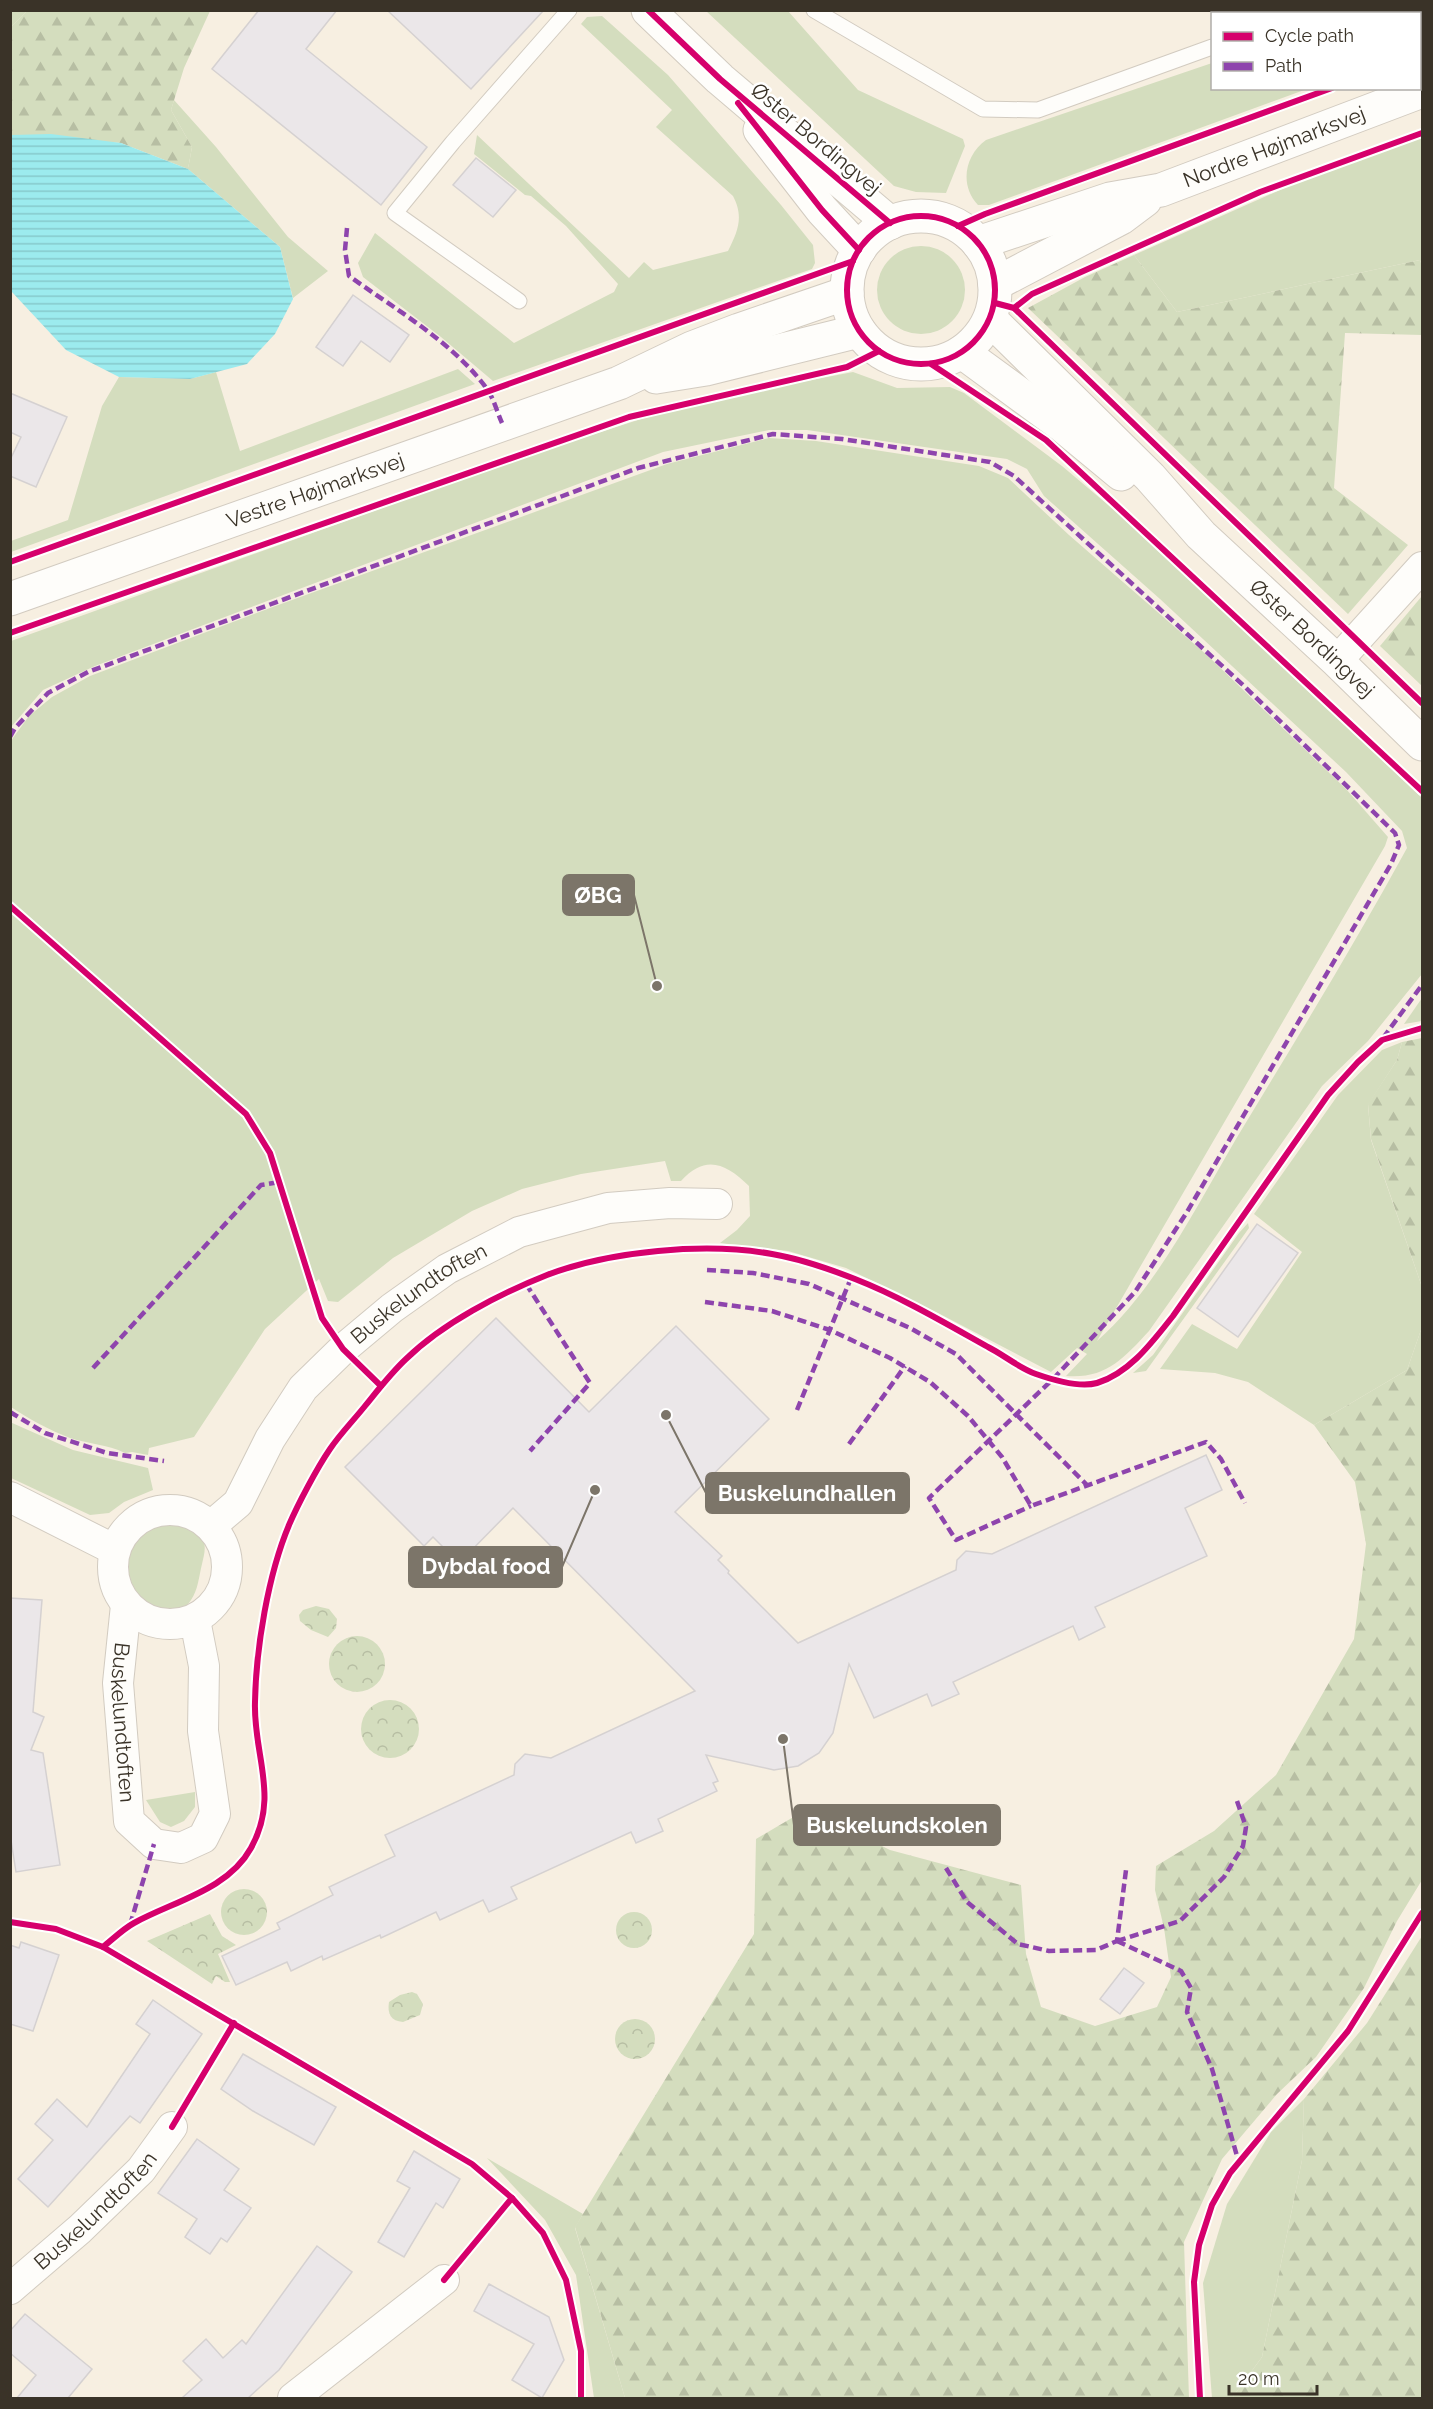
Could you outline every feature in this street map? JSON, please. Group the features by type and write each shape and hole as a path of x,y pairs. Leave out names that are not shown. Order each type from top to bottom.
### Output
{"street":[{"name":"Øster Bordingvej","path":"648,10 720,79 890,223"},
{"name":"Øster Bordingvej","path":"720,79 822,210 859,250"},
{"name":"Nordre Højmarksvej","path":"978,243 1110,199 1161,190 1422,91"},
{"name":"Nordre Højmarksvej","path":"995,285 1121,218 1161,190"},
{"path":"923,216 958,226 978,243 990,262 995,285 995,303 990,320 979,338 962,352 947,360 931,364 912,364 895,360 879,351 859,331 850,313 847,293 848,277 859,250 867,239 890,223 923,216"},
{"name":"Vestre Højmarksvej","path":"10,599 619,383 692,348 847,293"},
{"name":"Øster Bordingvej","path":"990,320 1150,477 1201,535 1422,744"},
{"name":"Vestre Højmarksvej","path":"619,383 706,369 859,331"},
{"name":"Øster Bordingvej","path":"962,352 1063,426 1139,490 1201,535"},
{"path":"1337,662 1422,567"},
{"name":"Buskelundtoften","path":"211,1526 238,1503 270,1439 303,1388 351,1342 392,1308 447,1269 519,1232 609,1208 670,1203 717,1204"},
{"path":"10,1497 115,1550"},
{"path":"176,1509 195,1515 211,1526 224,1545 228,1567 224,1588 212,1607 195,1620 176,1624 158,1624 141,1617 126,1605 116,1588 112,1569 115,1550 124,1532 138,1519 156,1511 176,1509"},
{"name":"Buskelundtoften","path":"126,1605 118,1683 129,1821 154,1844 181,1848 203,1838 215,1814 203,1731 204,1666 195,1620"},
{"name":"Buskelundtoften","path":"10,2289 80,2229 141,2170 172,2127"},
{"path":"292,2398 444,2280"}],"lane":[{"path":"519,301 395,213 453,142 569,10"},
{"path":"814,10 983,109 1038,110 1211,47"}],"green space":[{"path":"1372,10 1422,11 1422,46 1421,12 1367,12"},
{"path":"11,11 27,11 11,27"},
{"path":"27,11 210,11 184,68 171,110 192,147 188,169 121,143 11,135 11,27"},
{"path":"706,11 788,11 858,90 963,139 965,146 946,193 916,192 894,186"},
{"path":"602,16 668,75 781,205 813,245 815,263 812,269 493,381 441,337 363,277 358,263 375,233 514,343 614,292 618,284 566,226 531,196 525,195 474,154 477,135 629,278 644,262 653,270 728,251 735,237 739,217 733,196 656,127 672,110 581,24 587,17"},
{"path":"1211,63 1211,90 1304,90 989,205 978,205 968,189 967,171 973,154 986,140"},
{"path":"174,100 216,147 288,237 328,271 293,298 280,247 188,169 192,147 171,110"},
{"path":"1422,137 1422,266 1420,260 1177,312 1134,255 1307,178"},
{"path":"921,246 938,250 952,259 961,273 965,290 961,307 952,321 938,330 921,334 904,330 890,321 881,307 877,290 881,273 890,259 904,250"},
{"path":"1134,255 1177,312 1420,260 1422,266 1422,335 1345,333 1334,488 1408,545 1348,614 1028,308 1085,277"},
{"path":"458,369 475,384 11,552 11,541 68,520 102,406 119,377 190,379 216,372 240,451"},
{"path":"853,372 897,388 950,387 964,393 1062,466 1120,515 1252,636 1422,798 1422,974 1368,1041 1322,1086 1149,1331 1122,1358 1103,1370 1080,1376 1066,1376 1087,1354 1077,1348 1051,1372 846,1268 788,1251 720,1243 750,1216 749,1186 724,1167 715,1165 699,1167 681,1181 671,1181 665,1161 581,1174 522,1189 472,1211 393,1258 338,1302 328,1301 319,1279 265,1329 194,1437 149,1448 148,1455 125,1453 70,1438 39,1424 11,1407 10,742 29,716 52,697 90,676 270,608 667,464 769,438 816,441 979,466 1008,478 1069,535 1208,656 1346,789 1388,837 1385,846 1097,1341 1138,1297 1174,1246 1407,848 1402,831 1346,772 1160,599 1044,496 1027,469 1007,459 807,430 769,430 663,452 95,666 43,690 11,727 11,641 527,456 644,418 754,391"},
{"path":"1422,596 1422,686 1380,646"},
{"path":"1422,998 1422,1021 1404,1024"},
{"path":"1422,1038 1422,1287 1371,1139 1368,1104 1397,1060 1402,1042"},
{"path":"1402,1042 1397,1060 1368,1105 1371,1140 1422,1287 1422,1327 1407,1370 1314,1425 1248,1382 1215,1373 1160,1369 1192,1324 1237,1349 1302,1252 1254,1214 1338,1095 1382,1050"},
{"path":"1248,1223 1249,1228 1146,1371 1133,1373 1153,1355"},
{"path":"1422,1327 1422,1880 1397,1921 1364,1988 1316,2057 1277,2094 1222,2159 1184,2242 1189,2398 625,2398 575,2227 754,1934 756,1839 807,1809 890,1850 1021,1885 1026,1954 1041,2007 1095,2026 1157,2007 1171,1977 1164,1928 1155,1890 1156,1866 1214,1831 1276,1775 1354,1639 1366,1544 1355,1482 1314,1425 1407,1370"},
{"path":"10,1422 73,1450 148,1468 153,1490 124,1502 109,1513 90,1515 11,1478"},
{"path":"179,1520 195,1529 202,1537 205,1547 204,1557 197,1587 191,1600 175,1613 161,1614 148,1609 140,1600 124,1567 138,1540 144,1534 158,1525"},
{"path":"316,1606 329,1609 337,1619 336,1628 328,1637 311,1630 300,1621 299,1615 303,1610"},
{"path":"357,1636 368,1638 377,1644 383,1653 385,1664 383,1675 377,1684 368,1690 357,1692 346,1690 337,1684 331,1675 329,1664 331,1653 337,1644 346,1638"},
{"path":"384,1700 396,1700 411,1708 419,1723 419,1735 411,1750 396,1758 384,1758 369,1750 361,1735 361,1723 369,1708"},
{"path":"195,1792 195,1807 184,1821 171,1827 160,1822 146,1800"},
{"path":"244,1889 260,1896 267,1912 260,1928 244,1935 228,1928 221,1912 228,1896"},
{"path":"634,1912 647,1917 652,1930 647,1943 634,1948 621,1943 616,1930 621,1917"},
{"path":"210,1914 222,1936 236,1945 218,1954 230,1982 225,1982 216,1976 212,1984 147,1941"},
{"path":"1422,1936 1422,2398 1232,2398 1262,2357 1302,2160 1304,2099 1367,2023"},
{"path":"412,1992 417,1994 423,2004 420,2015 403,2022 393,2018 389,2013 389,2002 400,1995"},
{"path":"635,2019 643,2020 649,2025 654,2031 654,2047 649,2053 643,2058 635,2059 627,2058 621,2053 616,2047 615,2039 616,2031 621,2025 627,2020"},
{"path":"1304,2099 1302,2160 1262,2357 1232,2398 1212,2398 1203,2283 1227,2204 1271,2132"},
{"path":"487,2158 583,2214 575,2228 625,2398 594,2398 576,2275 545,2220"}],"water":[{"path":"51,134 121,143 188,169 280,247 293,299 275,334 247,364 190,379 119,377 66,350 11,291 11,135"}],"building":[{"path":"259,10 337,10 306,49 427,147 381,205 212,69"},
{"path":"387,10 544,10 471,89"},
{"path":"476,158 516,190 493,217 453,185"},
{"path":"353,295 409,335 390,362 361,341 343,366 316,347"},
{"path":"10,393 67,417 36,487 10,476 10,460 21,437 10,432"},
{"path":"1257,1224 1298,1253 1238,1337 1197,1308"},
{"path":"496,1318 589,1412 676,1326 769,1419 675,1512 722,1556 718,1560 729,1571 728,1573 798,1643 956,1570 957,1560 966,1551 992,1554 1206,1455 1222,1490 1185,1508 1207,1556 1095,1607 1105,1627 1079,1640 1073,1626 953,1682 959,1694 932,1706 927,1694 874,1718 849,1664 833,1733 819,1753 798,1766 774,1770 706,1755 718,1781 713,1783 717,1791 658,1819 663,1831 636,1843 631,1832 511,1887 517,1899 489,1912 483,1900 440,1920 436,1912 381,1938 380,1935 323,1960 322,1956 291,1971 287,1962 236,1985 222,1956 280,1929 277,1923 333,1895 329,1887 395,1856 385,1835 514,1775 515,1764 525,1754 551,1758 695,1691 513,1508 459,1563 433,1537 424,1546 345,1467"},
{"path":"10,1598 42,1600 33,1712 44,1717 31,1750 43,1753 60,1865 16,1872 10,1834"},
{"path":"21,1942 59,1955 33,2031 10,2024 10,1945 19,1948"},
{"path":"1124,1968 1144,1983 1120,2014 1100,1999"},
{"path":"153,2000 202,2034 140,2123 130,2116 48,2207 18,2179 53,2140 35,2124 57,2099 87,2127 150,2034 136,2024"},
{"path":"243,2054 336,2107 314,2145 253,2111 221,2089"},
{"path":"197,2139 239,2169 224,2190 251,2208 227,2242 221,2238 210,2254 185,2237 197,2219 158,2193"},
{"path":"414,2151 460,2179 443,2208 436,2203 404,2257 378,2242 410,2188 397,2181"},
{"path":"317,2246 352,2272 279,2370 248,2398 182,2398 202,2380 183,2361 206,2339 223,2358 242,2340 246,2344"},
{"path":"489,2284 549,2317 564,2360 542,2398 512,2380 534,2344 474,2311"},
{"path":"25,2314 92,2369 68,2398 17,2398 36,2375 10,2353 10,2331"}],"marked path":[{"path":"347,228 345,250 349,276 423,328 458,357 487,389 502,423"},
{"path":"10,737 15,728 48,693 88,672 638,468 773,434 842,439 990,462 1014,476 1243,685 1395,833 1399,845 1391,864 1187,1212 1135,1292 1053,1379 929,1498 956,1540 1031,1506"},
{"path":"1383,1038 1422,985"},
{"path":"93,1368 261,1185 279,1182"},
{"path":"707,1270 753,1273 809,1284 910,1328 956,1354 1087,1485"},
{"path":"797,1410 851,1278"},
{"path":"526,1284 590,1383 530,1451"},
{"path":"705,1302 772,1311 830,1330 890,1358 930,1382 968,1416 1002,1457 1031,1506 1206,1442 1221,1459 1245,1503"},
{"path":"849,1444 905,1366"},
{"path":"10,1412 45,1433 107,1453 164,1461"},
{"path":"1117,1941 1180,1921 1224,1877 1243,1846 1246,1827 1237,1801"},
{"path":"130,1925 154,1844"},
{"path":"946,1868 967,1902 1018,1944 1049,1951 1096,1950 1117,1941 1126,1870"},
{"path":"1117,1941 1181,1971 1191,1988 1187,2012 1212,2069 1239,2163"}],"cycle path":[{"path":"648,10 720,79 890,223"},
{"path":"958,226 985,214 1326,90"},
{"path":"738,103 822,210 859,250"},
{"path":"1014,308 1032,294 1260,192 1422,133"},
{"path":"921,216 949,222 973,238 989,262 995,290 989,318 973,342 949,358 921,364 893,358 869,342 853,318 847,290 853,262 869,238 893,222 921,216"},
{"path":"10,562 853,261"},
{"path":"995,303 1014,308 1422,703"},
{"path":"10,633 629,417 847,367 879,351"},
{"path":"931,364 1046,440 1422,791"},
{"path":"10,906 246,1114 270,1153 322,1318 343,1349 381,1386"},
{"path":"103,1947 134,1923 199,1893 229,1874 251,1848 264,1811 263,1775 255,1721 258,1659 269,1589 289,1525 319,1466 334,1443 395,1370 437,1333 510,1291 572,1267 599,1260 658,1251 746,1250 803,1261 872,1286 923,1311 1036,1374 1075,1384 1097,1383 1120,1372 1157,1336 1328,1095 1358,1062 1382,1040 1422,1028"},
{"path":"1200,2398 1194,2282 1199,2245 1212,2205 1230,2173 1348,2031 1422,1913"},
{"path":"10,1922 56,1929 103,1947 472,2164 512,2198 543,2233 566,2280 581,2351 581,2398"},
{"path":"172,2127 234,2023"},
{"path":"444,2280 512,2198"}],"place":[{"name":"ØBG","path":"657,986"},
{"name":"Buskelundhallen","path":"666,1415"},
{"name":"Dybdal food","path":"595,1490"},
{"name":"Buskelundskolen","path":"783,1739"}]}
